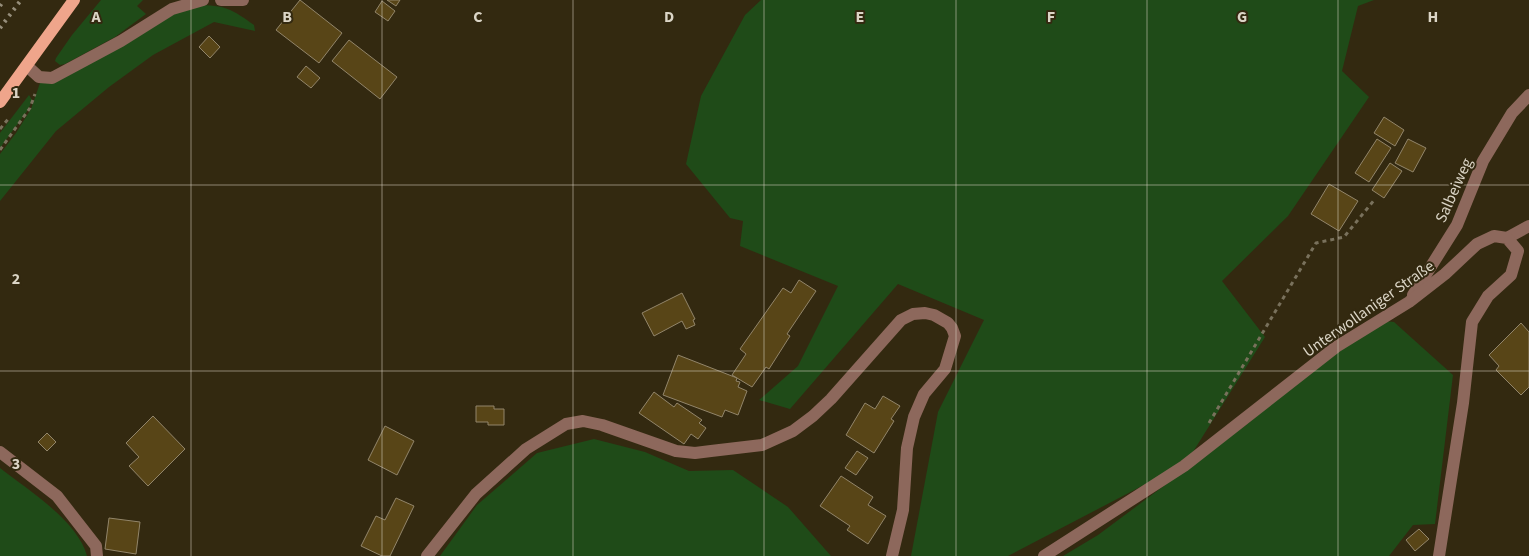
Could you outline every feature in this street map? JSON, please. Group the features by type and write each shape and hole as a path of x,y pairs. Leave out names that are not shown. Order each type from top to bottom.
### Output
{"main road":[{"path":"0,102 74,0"}],"street":[{"path":"27,66 39,77 52,78 121,41 172,9 203,0"},
{"path":"222,0 243,0"},
{"name":"Salbeiweg","path":"1410,302 1457,224 1483,161 1512,113 1529,95"},
{"path":"1439,556 1463,403 1472,322 1488,296 1511,275 1518,251 1507,238 1529,226"},
{"name":"Unterwollaniger Straße","path":"1044,556 1184,466 1336,347 1410,302 1478,244 1494,236 1507,238"},
{"path":"427,556 476,494 526,449 566,424 583,421 602,425 676,451 695,453 762,445 793,431 813,416 831,399 901,320 913,314 925,313 942,319 952,328 955,336 945,368 924,394 914,417 908,448 903,510 892,556"},
{"path":"0,452 57,496 96,546 97,556"}],"path":[{"path":"0,150 30,108 39,77"},
{"path":"1209,423 1316,243 1344,236 1375,198"}],"green space":[{"path":"101,0 143,0 137,6 146,14 115,37 60,65 55,61 56,58"},
{"path":"761,0 1374,0 1358,6 1342,71 1369,97 1288,216 1222,281 1265,337 1186,463 1008,556 911,556 938,412 984,320 898,284 790,409 759,400 798,366 838,286 740,246 743,221 730,218 686,164 701,96 745,15"},
{"path":"197,5 228,9 254,25 255,31 214,22 153,55 109,87 56,131 0,201 0,154 31,109 40,83 167,15"},
{"path":"29,95 32,100 28,110 0,148 0,133"},
{"path":"1384,321 1394,322 1453,375 1435,524 1413,525 1389,556 1063,556 1098,535 1251,421 1327,357"},
{"path":"594,439 645,452 689,471 733,470 788,507 831,556 440,556 477,505 537,453"},
{"path":"0,468 51,507 63,519 82,543 87,556 0,556"}],"building":[{"path":"300,0 342,33 319,63 276,30"},
{"path":"387,0 400,0 396,6"},
{"path":"382,1 395,11 388,21 375,12"},
{"path":"209,36 220,47 210,58 199,47"},
{"path":"349,40 397,77 380,99 332,61"},
{"path":"306,66 320,78 311,88 297,77"},
{"path":"1384,117 1404,130 1395,146 1374,133"},
{"path":"1377,139 1391,148 1369,182 1355,173"},
{"path":"1408,139 1426,148 1413,172 1395,163"},
{"path":"1390,163 1402,171 1384,198 1372,190"},
{"path":"1329,184 1358,201 1339,231 1311,214"},
{"path":"799,280 816,291 787,334 790,336 769,369 766,367 752,387 732,375 746,354 740,349 783,288 791,293"},
{"path":"682,293 695,319 693,320 695,325 686,329 682,321 654,336 642,313"},
{"path":"1521,323 1529,332 1529,387 1521,395 1496,370 1499,366 1489,355"},
{"path":"678,355 737,378 736,381 740,382 738,387 747,391 738,415 725,410 722,417 663,395"},
{"path":"654,392 674,407 677,403 702,420 699,423 706,428 698,439 691,434 684,444 639,413"},
{"path":"883,396 900,406 891,419 894,421 874,453 846,435 865,403 875,409"},
{"path":"476,406 494,406 494,409 504,409 504,425 488,425 488,422 476,422"},
{"path":"153,416 185,449 148,486 129,466 139,457 126,443"},
{"path":"385,426 414,441 397,475 368,460"},
{"path":"47,433 56,442 47,451 38,442"},
{"path":"857,451 868,458 856,475 845,468"},
{"path":"841,476 873,497 868,505 886,516 868,544 847,530 850,526 820,506"},
{"path":"396,498 414,506 390,556 382,556 361,546 376,516 385,520"},
{"path":"109,518 140,522 136,554 105,549"},
{"path":"1419,529 1429,539 1415,551 1406,540"}],"railway":[{"path":"0,6 4,0"},
{"path":"0,28 21,0"}]}
